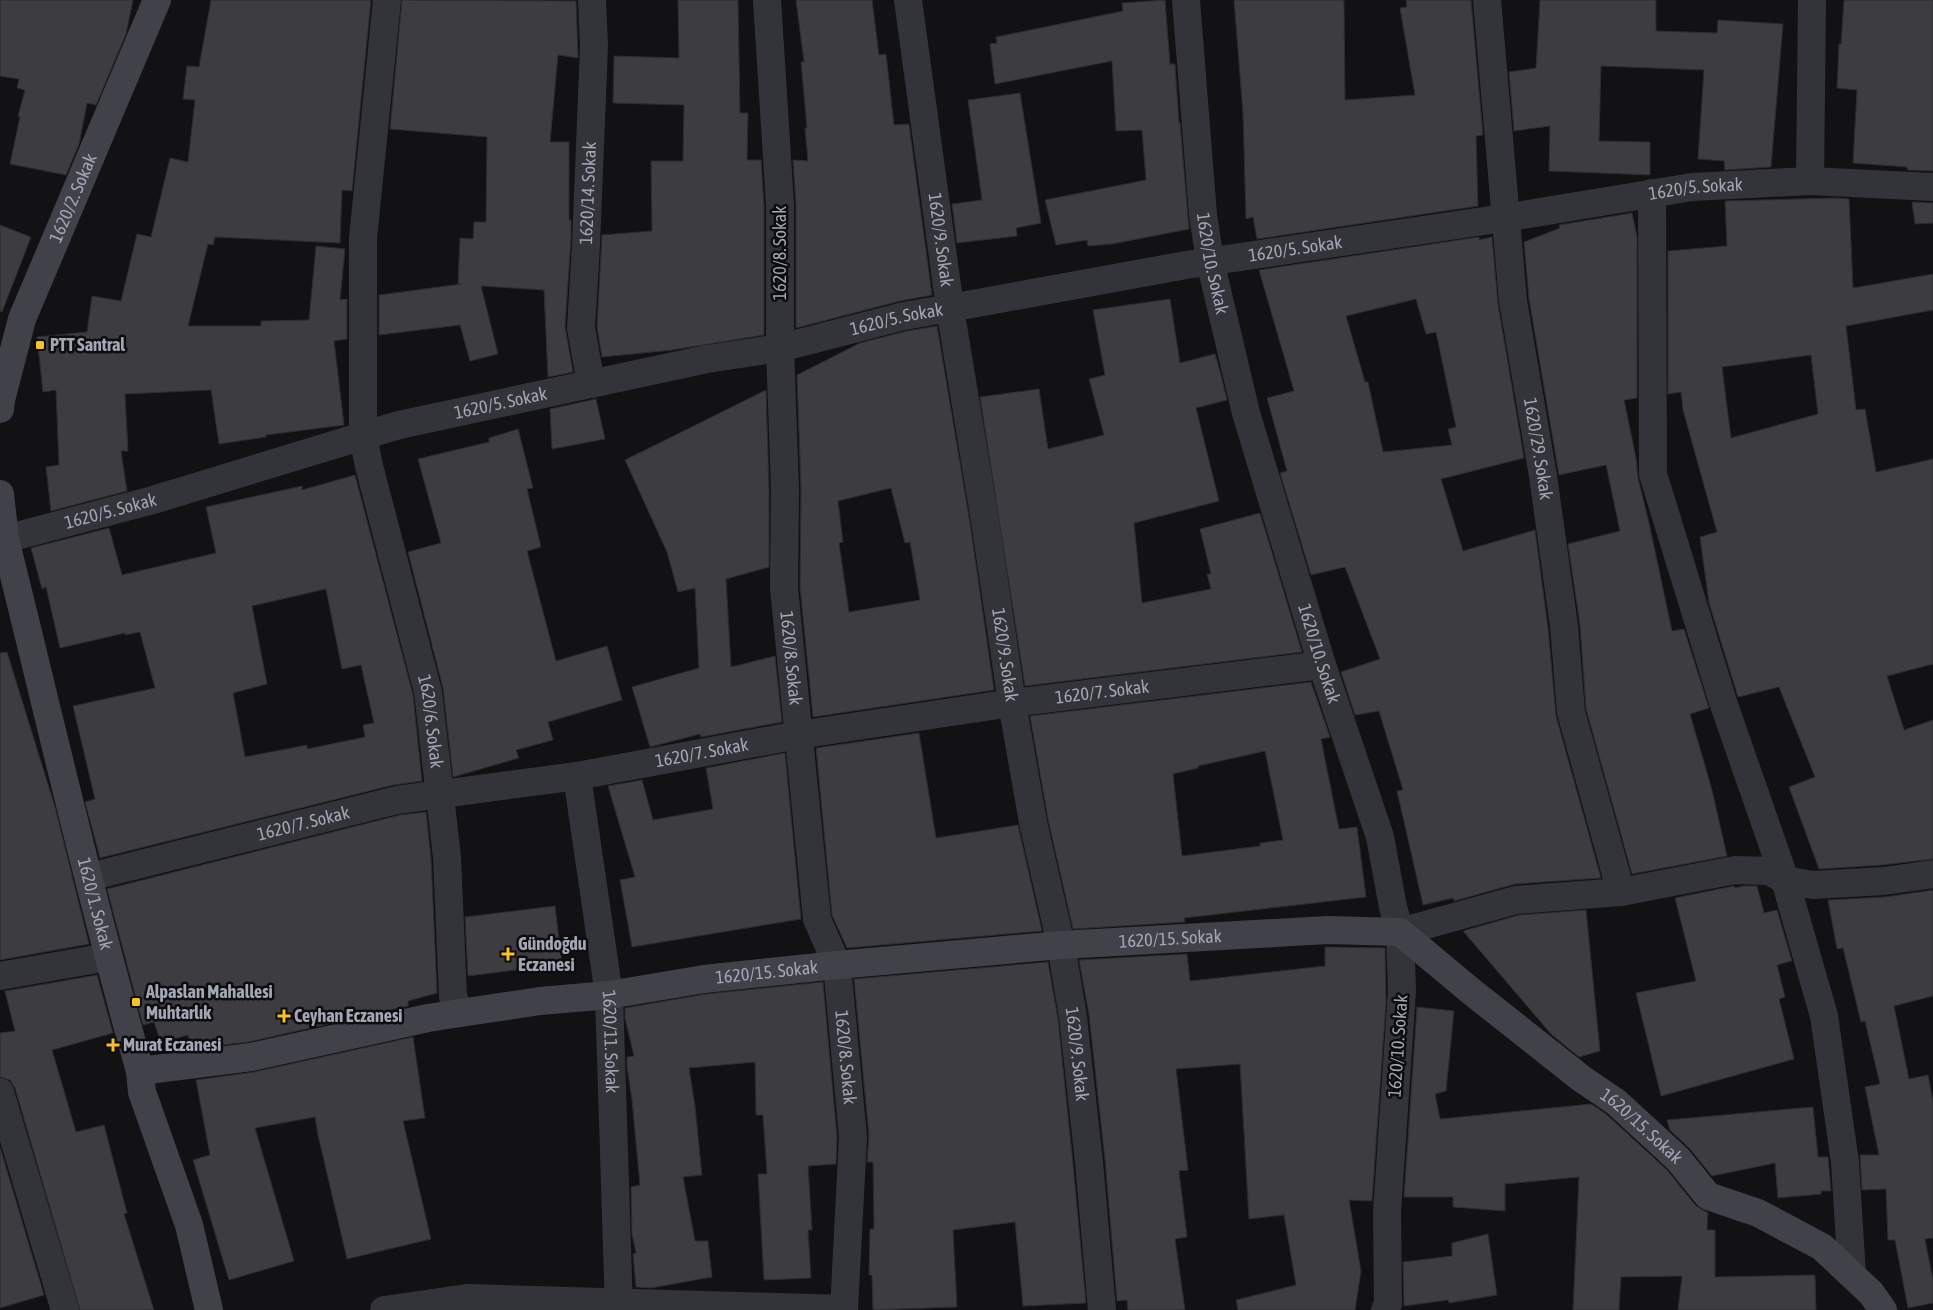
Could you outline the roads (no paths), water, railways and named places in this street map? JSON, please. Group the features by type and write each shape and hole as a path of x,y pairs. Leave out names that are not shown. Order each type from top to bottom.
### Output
{"street":[{"name":"1620/2. Sokak","path":"0,403 22,319 157,0"},
{"name":"1620/6. Sokak","path":"387,0 364,238 362,436 428,692 447,857 453,997 460,1013"},
{"name":"1620/14. Sokak","path":"590,384 581,328 594,46 592,0"},
{"name":"1620/8. Sokak","path":"767,0 780,205 780,348 785,489 784,588 817,919 837,965 854,1137 844,1310"},
{"name":"1620/9. Sokak","path":"908,0 950,308 984,511 1012,703 1033,822 1061,945 1074,1027 1089,1162 1102,1310"},
{"name":"1620/10. Sokak","path":"1186,0 1203,215 1210,261 1246,413 1322,665 1380,837 1393,907 1400,932 1402,991 1387,1212 1388,1304 1385,1310"},
{"name":"1620/29. Sokak","path":"1487,0 1504,218 1513,301 1543,476 1564,626 1571,712 1621,892"},
{"path":"1810,181 1812,0"},
{"name":"1620/5. Sokak","path":"3,540 153,500 399,425 707,359 780,348 904,316 1210,261 1504,218 1692,186 1810,181 1933,187"},
{"path":"1652,193 1652,474 1723,702 1785,880 1824,1016 1845,1162 1852,1275"},
{"name":"1620/1. Sokak","path":"0,494 3,540 108,956 140,1071 142,1092 188,1224 209,1310"},
{"name":"1620/7. Sokak","path":"89,877 397,800 577,776 798,735 1012,703 1322,665"},
{"name":"1620/11. Sokak","path":"577,776 610,995 619,1307"},
{"name":"1620/15. Sokak","path":"140,1071 251,1057 428,1018 540,1001 610,995 704,979 1061,945 1328,930 1400,932 1516,900 1621,892 1735,870 1770,871 1785,880 1813,884 1884,881 1933,874"},
{"name":"1620/15. Sokak","path":"1400,932 1582,1079 1616,1102 1678,1159 1708,1196 1758,1213 1822,1247 1871,1293 1883,1310"},
{"path":"0,976 108,956"},
{"path":"0,1092 65,1310"},
{"path":"384,1310 430,1307 467,1298 619,1307 844,1310"}],"place":[{"name":"PTT Santral","path":"40,345"},
{"name":"Gündoğdu Eczanesi","path":"508,954"},
{"name":"Alpaslan Mahallesi Muhtarlık","path":"136,1002"},
{"name":"Ceyhan Eczanesi","path":"284,1016"},
{"name":"Murat Eczanesi","path":"113,1045"}]}
